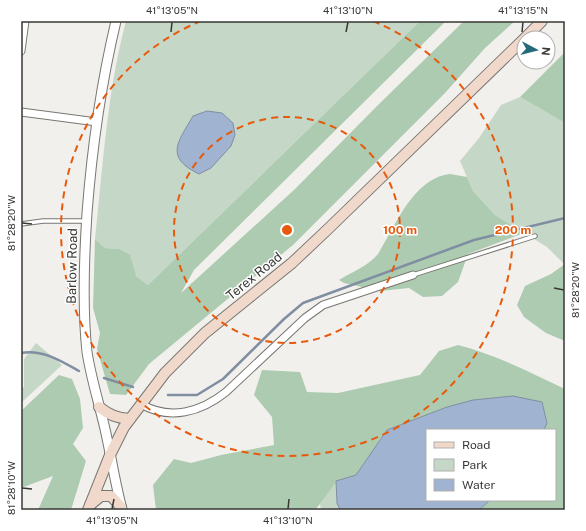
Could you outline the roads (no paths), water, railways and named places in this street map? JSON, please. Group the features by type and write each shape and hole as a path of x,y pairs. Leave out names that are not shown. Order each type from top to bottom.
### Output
{"main road":[{"name":"Terex Road","path":"532,30 542,21"},
{"name":"Terex Road","path":"89,507 110,454 124,427 161,377 180,356 205,333 292,263 516,46"},
{"path":"99,407 108,414 130,420"},
{"path":"89,507 101,496 111,496 122,508"}],"street":[{"path":"21,50 25,21"},
{"name":"Barlow Road","path":"116,21 107,62 97,122 92,162 84,268 85,321 91,375 122,508"},
{"path":"21,112 97,122"},
{"path":"141,404 152,409 176,413 192,411 205,406 226,392 322,305 413,275"}],"lane":[{"path":"21,224 43,221 87,220"},
{"path":"413,275 535,236"}],"water":[{"path":"207,111 222,113 233,123 235,135 231,146 211,168 199,174 188,168 181,161 177,148 179,141 193,116"},
{"path":"513,396 542,402 547,423 544,429 426,429 426,501 489,501 479,510 340,510 337,503 336,481 356,475 387,430 447,407 473,400"}],"waterway":[{"path":"168,395 197,395 223,379 284,319 303,303 474,240 565,218"},
{"path":"21,353 29,352 44,354 79,371"},
{"path":"104,378 133,387"}]}
